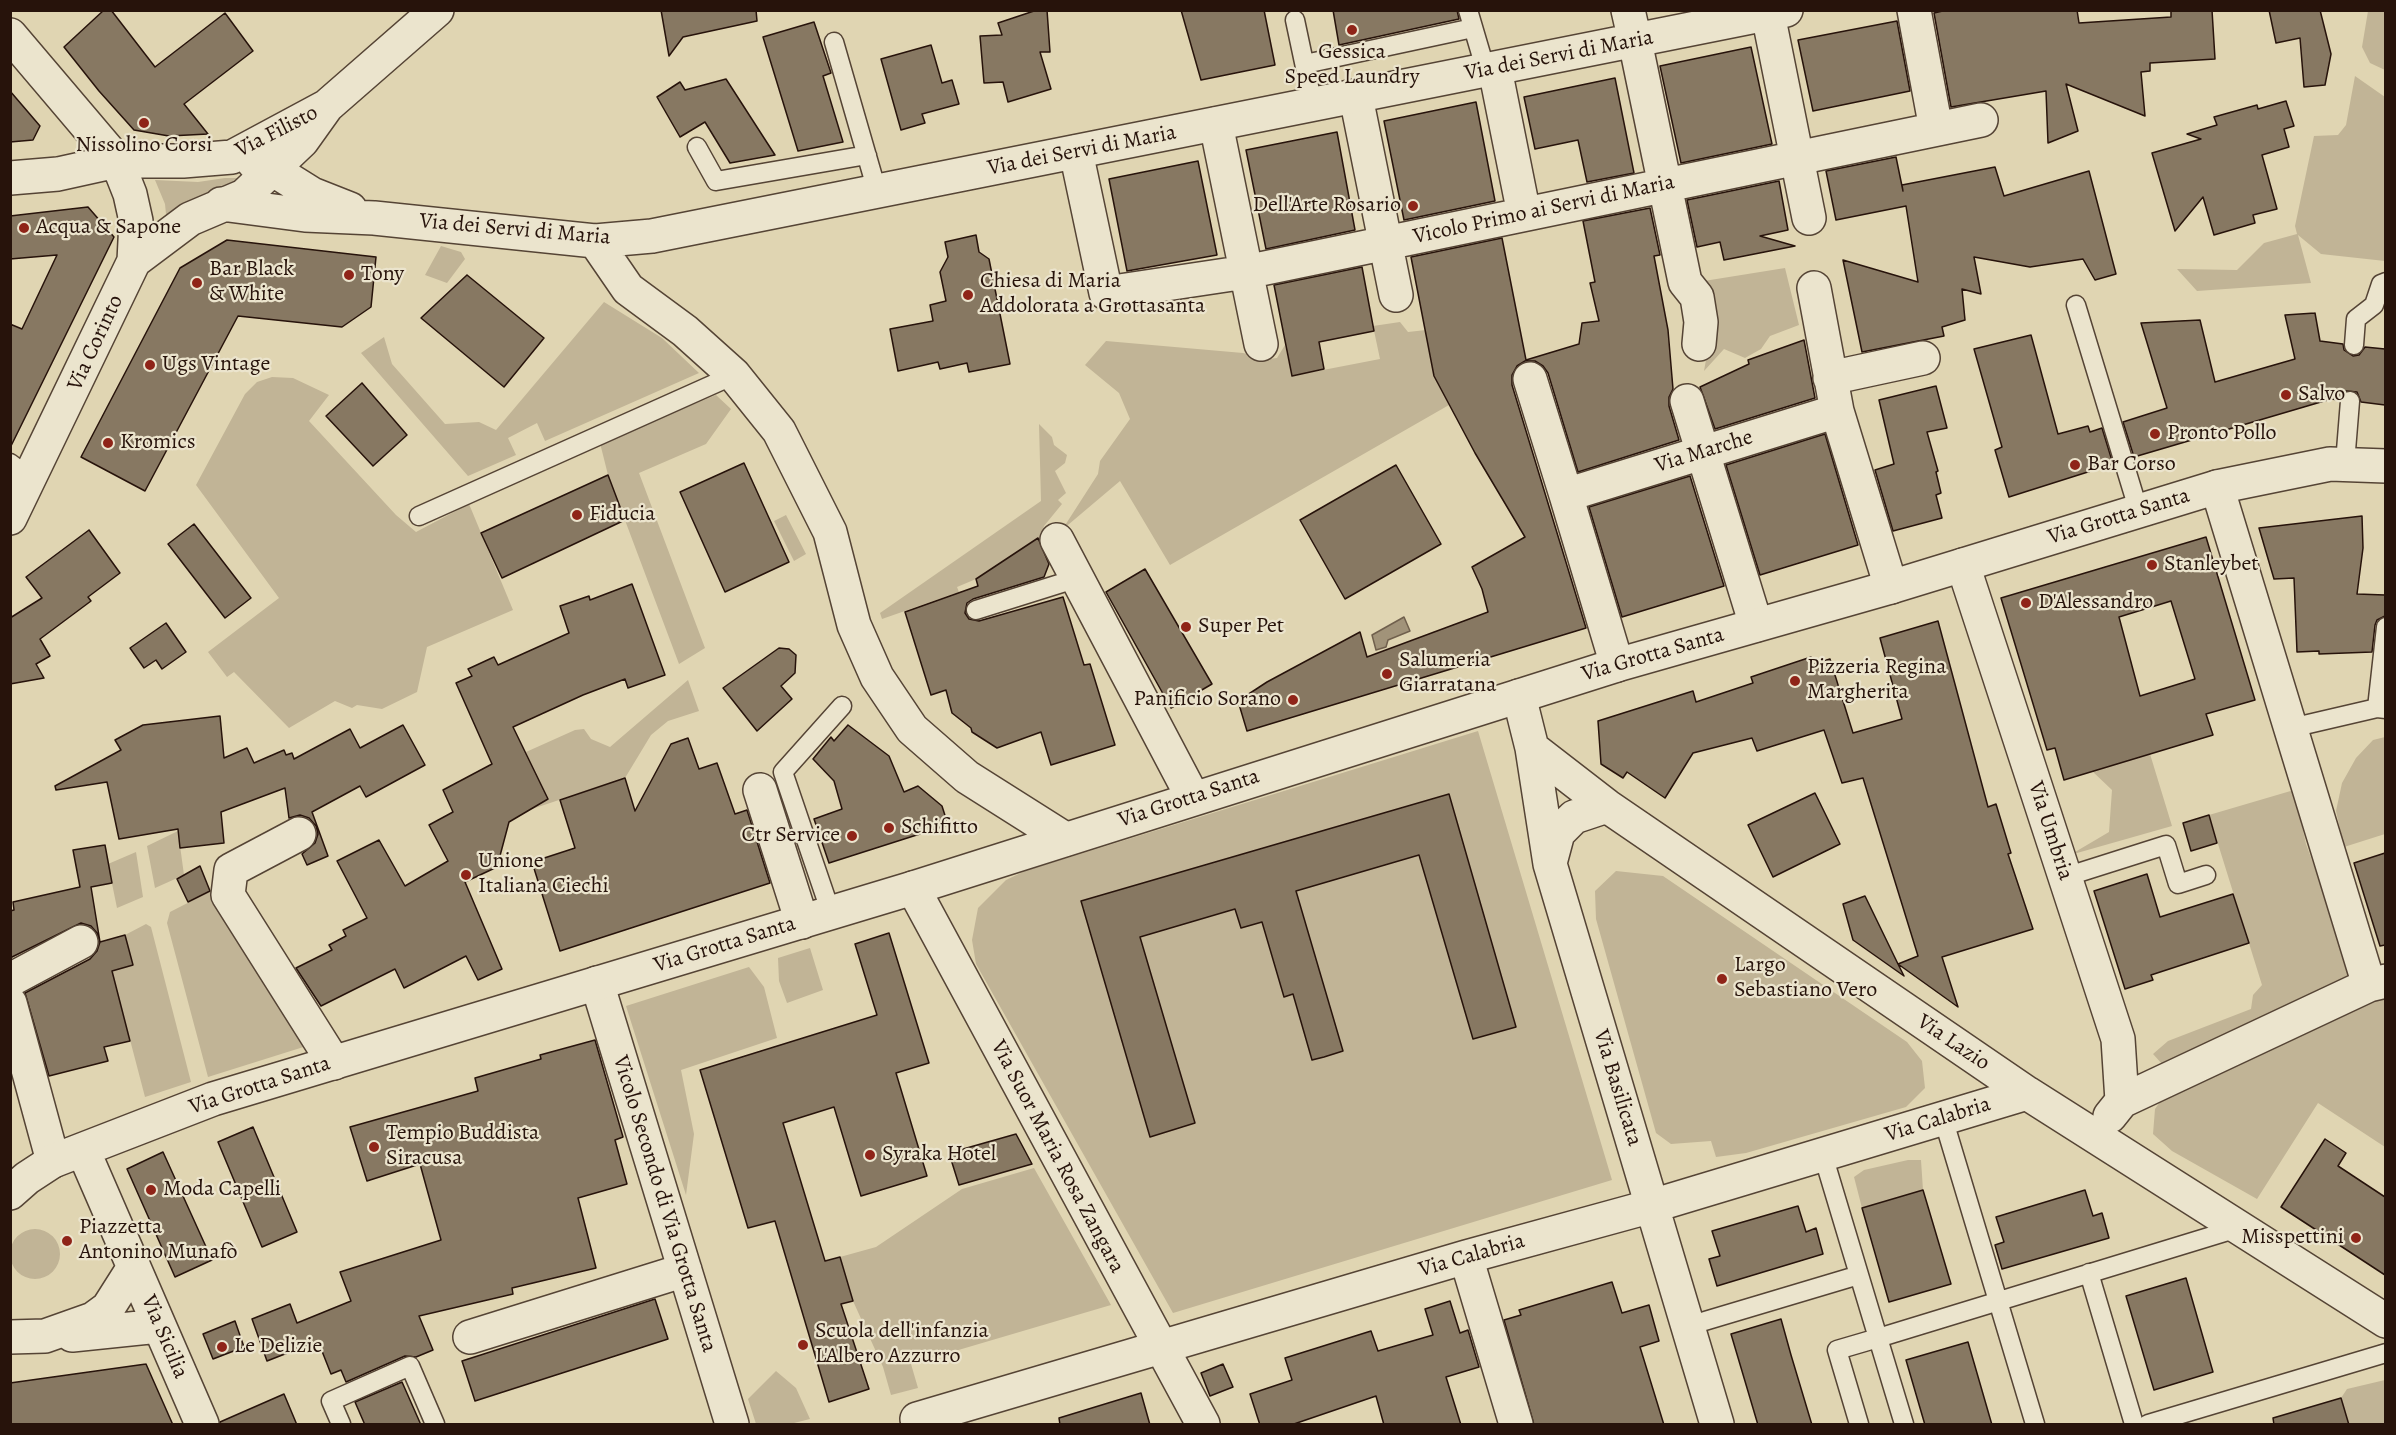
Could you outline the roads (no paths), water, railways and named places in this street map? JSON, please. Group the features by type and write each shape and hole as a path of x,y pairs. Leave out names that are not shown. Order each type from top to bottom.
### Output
{"street":[{"name":"Via Filisto","path":"10,178 58,174 117,161 183,161 232,157 327,106 437,10"},
{"path":"1914,10 1936,129"},
{"path":"1777,12 1797,159 1809,218"},
{"name":"Via dei Servi di Maria","path":"374,218 594,241 652,236 1490,70 1632,26 1777,12"},
{"path":"1632,26 1685,282 1697,297 1701,322 1699,344"},
{"path":"10,35 117,161 130,194 136,222 134,261"},
{"path":"1490,70 1524,214"},
{"path":"58,174 70,157 74,135 62,94"},
{"path":"1356,97 1396,295"},
{"name":"Via Corinto","path":"10,518 21,471 134,261 190,219 244,196 302,141 327,106"},
{"name":"Vicolo Primo ai Servi di Maria","path":"1076,152 1106,293 1246,272 1981,120"},
{"path":"1216,124 1261,344"},
{"path":"232,157 272,169 312,194 374,218"},
{"path":"221,204 305,215 374,218"},
{"path":"594,241 627,289 685,330 734,375 779,430 830,532 854,625 877,677 912,729 967,777 1065,839"},
{"path":"1814,288 1837,411 1891,587"},
{"path":"1830,378 1923,358"},
{"path":"1530,379 1617,665"},
{"path":"1687,401 1756,625"},
{"name":"Via Marche","path":"1566,495 1837,411"},
{"name":"Via Grotta Santa","path":"10,1193 27,1178 68,1155 213,1099 913,888 1617,665 1891,587 2217,487 2344,463 2385,466"},
{"path":"2094,1136 2122,1101 2377,983 2291,728 2217,487"},
{"path":"1057,540 1193,798"},
{"name":"Via Umbria","path":"1963,565 2118,1039 2122,1101"},
{"name":"Via Basilicata","path":"1519,696 1532,748 1550,864 1717,1425"},
{"name":"Via Lazio","path":"1532,748 1606,806 2027,1093 2385,1322"},
{"path":"760,790 816,917"},
{"path":"1550,864 1557,833 1574,817 1606,806"},
{"path":"299,834 231,870 228,895 334,1062"},
{"name":"Via Suor Maria Rosa Zangara","path":"913,888 1203,1425"},
{"path":"10,980 81,942"},
{"name":"Vicolo Secondo di Via Grotta Santa","path":"597,983 732,1425"},
{"name":"Via Sicilia","path":"10,1003 68,1155 134,1267 202,1425"},
{"name":"Via Calabria","path":"917,1419 1466,1257 1652,1206 2027,1093"},
{"path":"1466,1257 1516,1425"},
{"path":"10,1346 93,1319 108,1308 134,1267"},
{"path":"471,1337 685,1270"},
{"path":"10,1337 159,1326"}],"lane":[{"path":"1305,64 1471,19 1490,70"},
{"path":"1295,20 1313,105"},
{"path":"834,42 878,191"},
{"path":"697,147 716,181 867,155"},
{"path":"2354,345 2356,319 2374,305 2381,284 2385,282"},
{"path":"2076,305 2139,512"},
{"path":"419,516 734,375"},
{"path":"2344,463 2350,401"},
{"path":"976,610 1078,578"},
{"path":"2291,728 2381,709 2385,627"},
{"path":"816,917 783,772 842,706"},
{"path":"2065,877 2166,845 2178,884 2206,875"},
{"path":"1943,1118 2036,1425"},
{"path":"1823,1155 1904,1425"},
{"path":"1859,1425 1837,1350 2238,1228"},
{"path":"2089,1273 2134,1425"},
{"path":"1688,1326 1859,1275"},
{"path":"2148,1425 2385,1353"},
{"path":"341,1425 331,1401 410,1366 435,1425"}],"place":[{"name":"Gessica Speed Laundry","path":"1352,30"},
{"name":"Nissolino Corsi","path":"144,123"},
{"name":"Dell'Arte Rosario","path":"1413,206"},
{"name":"Acqua & Sapone","path":"24,228"},
{"name":"Tony","path":"349,275"},
{"name":"Bar Black & White","path":"197,283"},
{"name":"Chiesa di Maria Addolorata a Grottasanta","path":"968,295"},
{"name":"Ugs Vintage","path":"150,365"},
{"name":"Salvo","path":"2286,395"},
{"name":"Pronto Pollo","path":"2155,434"},
{"name":"Kromics","path":"108,443"},
{"name":"Bar Corso","path":"2075,465"},
{"name":"Fiducia","path":"577,515"},
{"name":"Stanleybet","path":"2152,565"},
{"name":"D'Alessandro","path":"2026,603"},
{"name":"Super Pet","path":"1186,627"},
{"name":"Salumeria Giarratana","path":"1387,674"},
{"name":"Pizzeria Regina Margherita","path":"1795,681"},
{"name":"Panificio Sorano","path":"1293,700"},
{"name":"Schifitto","path":"889,828"},
{"name":"Ctr Service","path":"852,836"},
{"name":"Unione Italiana Ciechi","path":"466,875"},
{"name":"Largo Sebastiano Vero","path":"1722,979"},
{"name":"Tempio Buddista Siracusa","path":"374,1147"},
{"name":"Syraka Hotel","path":"870,1155"},
{"name":"Moda Capelli","path":"151,1190"},
{"name":"Misspettini","path":"2356,1238"},
{"name":"Piazzetta Antonino Munafò","path":"67,1241"},
{"name":"Scuola dell'infanzia L'Albero Azzurro","path":"803,1345"},
{"name":"Le Delizie","path":"222,1347"}]}
